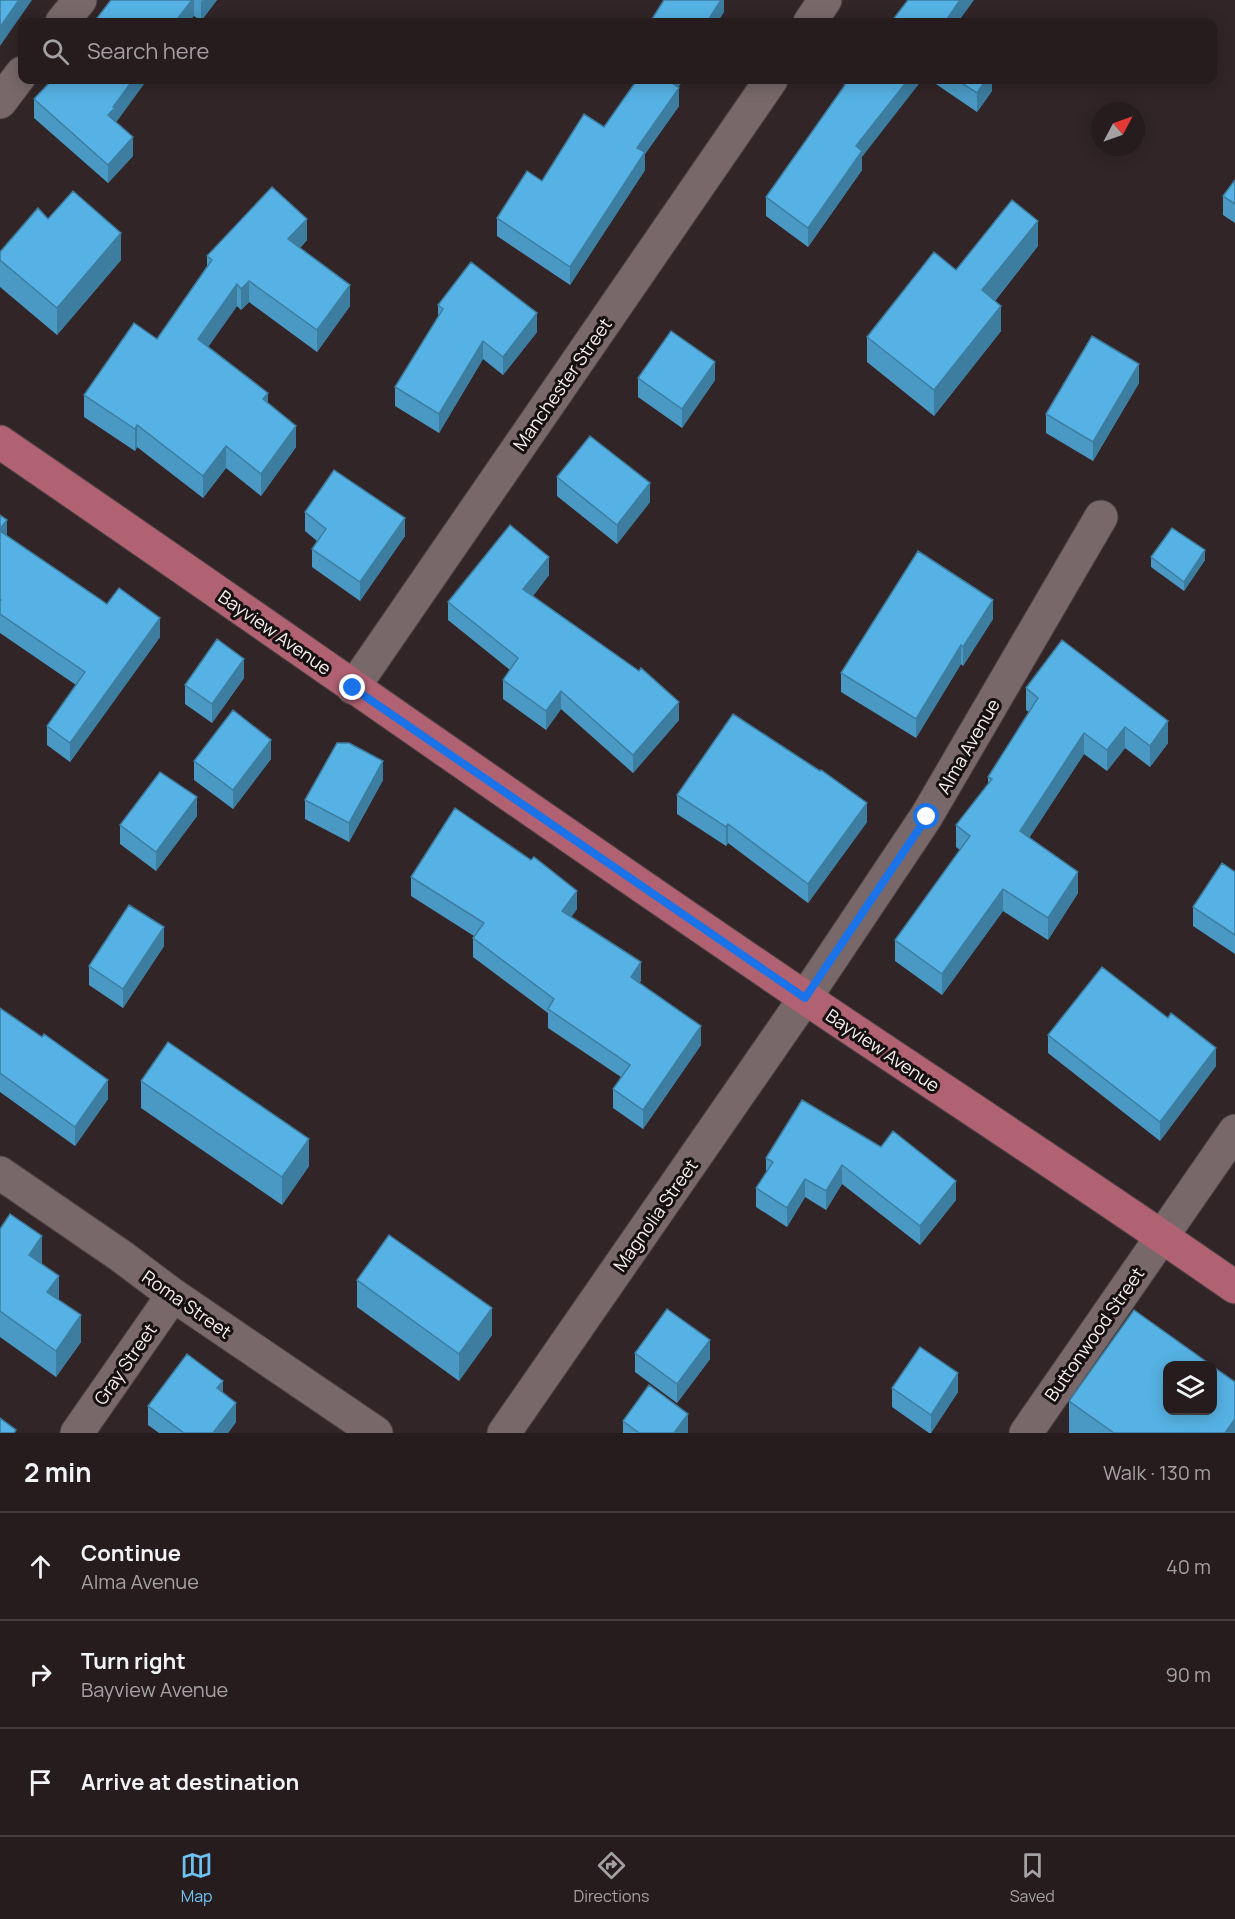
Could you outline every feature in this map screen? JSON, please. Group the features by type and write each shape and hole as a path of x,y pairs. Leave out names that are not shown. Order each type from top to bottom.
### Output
{"main road":[{"name":"Bayview Avenue","path":"0,442 203,581 353,688 805,998 1235,1287"}],"street":[{"path":"65,18 80,0"},
{"path":"813,18 825,0"},
{"path":"0,102 18,78"},
{"name":"Manchester Street","path":"353,688 768,84"},
{"name":"Alma Avenue","path":"805,998 927,817 1101,517"},
{"name":"Magnolia Street","path":"504,1433 805,998"},
{"name":"Buttonwood Street","path":"1026,1433 1235,1131"},
{"name":"Roma Street","path":"0,1173 121,1256 173,1295 376,1433"},
{"name":"Gray Street","path":"77,1433 173,1295"}],"building":[{"path":"0,0 19,0 0,27"},
{"path":"111,0 192,0 178,18 97,18"},
{"path":"664,0 721,0 710,18 653,18"},
{"path":"908,0 960,0 948,18 894,18"},
{"path":"48,84 130,84 108,115 133,137 108,165 34,99"},
{"path":"634,84 674,84 679,88 637,148 645,152 570,267 497,218 527,171 542,181 584,114 604,127"},
{"path":"905,84 856,146 862,151 808,228 766,197 845,85"},
{"path":"963,84 983,84 977,93"},
{"path":"1235,180 1235,204 1223,196"},
{"path":"272,187 307,219 288,239 350,285 317,330 249,281 241,289 237,284 198,339 268,393 263,399 296,426 261,474 226,446 203,476 137,425 135,429 84,395 134,323 157,339 212,260 207,256"},
{"path":"73,191 121,233 57,308 0,260 0,252 38,208 48,219"},
{"path":"1012,200 1038,221 982,290 1001,306 934,390 867,337 934,252 956,270"},
{"path":"471,262 537,313 503,357 483,341 439,414 395,387 443,309 438,305"},
{"path":"671,331 715,362 682,409 638,378"},
{"path":"1092,336 1139,364 1093,442 1046,414"},
{"path":"590,436 650,483 617,525 557,477"},
{"path":"334,470 405,518 360,582 312,549 326,529 305,512"},
{"path":"0,515 7,520 0,529"},
{"path":"510,525 549,557 523,589 639,671 641,668 679,702 633,755 561,691 546,711 503,680 518,658 448,602"},
{"path":"1172,528 1205,550 1184,582 1151,557"},
{"path":"0,531 107,604 119,588 160,618 70,743 47,726 85,672 0,614"},
{"path":"918,551 993,600 963,647 961,645 916,719 841,673"},
{"path":"217,639 244,659 212,704 185,685"},
{"path":"1062,640 1168,721 1150,746 1125,727 1107,750 1084,733 1020,831 1078,872 1048,918 1003,889 942,974 895,940 970,836 956,825 992,779 988,777 1038,698 1026,688"},
{"path":"233,710 271,740 233,790 194,761"},
{"path":"733,714 821,770 867,803 808,884 728,824 726,827 677,795"},
{"path":"337,743 349,743 383,761 349,823 305,800"},
{"path":"160,772 197,797 156,852 120,825"},
{"path":"455,808 531,860 534,857 577,891 562,911 641,962 631,977 701,1026 643,1110 613,1089 630,1065 548,1009 554,999 473,938 484,923 411,877"},
{"path":"1222,863 1235,872 1235,935 1193,907"},
{"path":"129,905 164,927 123,989 89,966"},
{"path":"1102,967 1168,1018 1171,1013 1216,1048 1160,1122 1048,1035"},
{"path":"0,1008 42,1037 44,1034 108,1080 75,1127 0,1073"},
{"path":"168,1042 309,1139 282,1177 141,1081"},
{"path":"802,1100 881,1147 893,1131 956,1181 920,1226 842,1165 826,1191 805,1179 787,1208 756,1188 773,1162 766,1158"},
{"path":"10,1214 42,1236 29,1255 59,1276 47,1292 81,1315 56,1351 0,1311 0,1229"},
{"path":"389,1235 492,1308 459,1354 357,1280"},
{"path":"667,1309 710,1340 677,1384 635,1353"},
{"path":"1134,1310 1205,1361 1163,1361 1163,1415 1217,1415 1217,1369 1235,1382 1235,1419 1225,1433 1114,1433 1069,1401"},
{"path":"920,1347 958,1373 931,1415 892,1388"},
{"path":"187,1354 223,1381 217,1388 236,1403 213,1433 184,1433 148,1406"},
{"path":"649,1385 688,1414 674,1433 639,1433 623,1421"},
{"path":"0,1418 16,1430 14,1433 0,1433"}],"route":[{"path":"353,688 805,998 927,817"}]}
